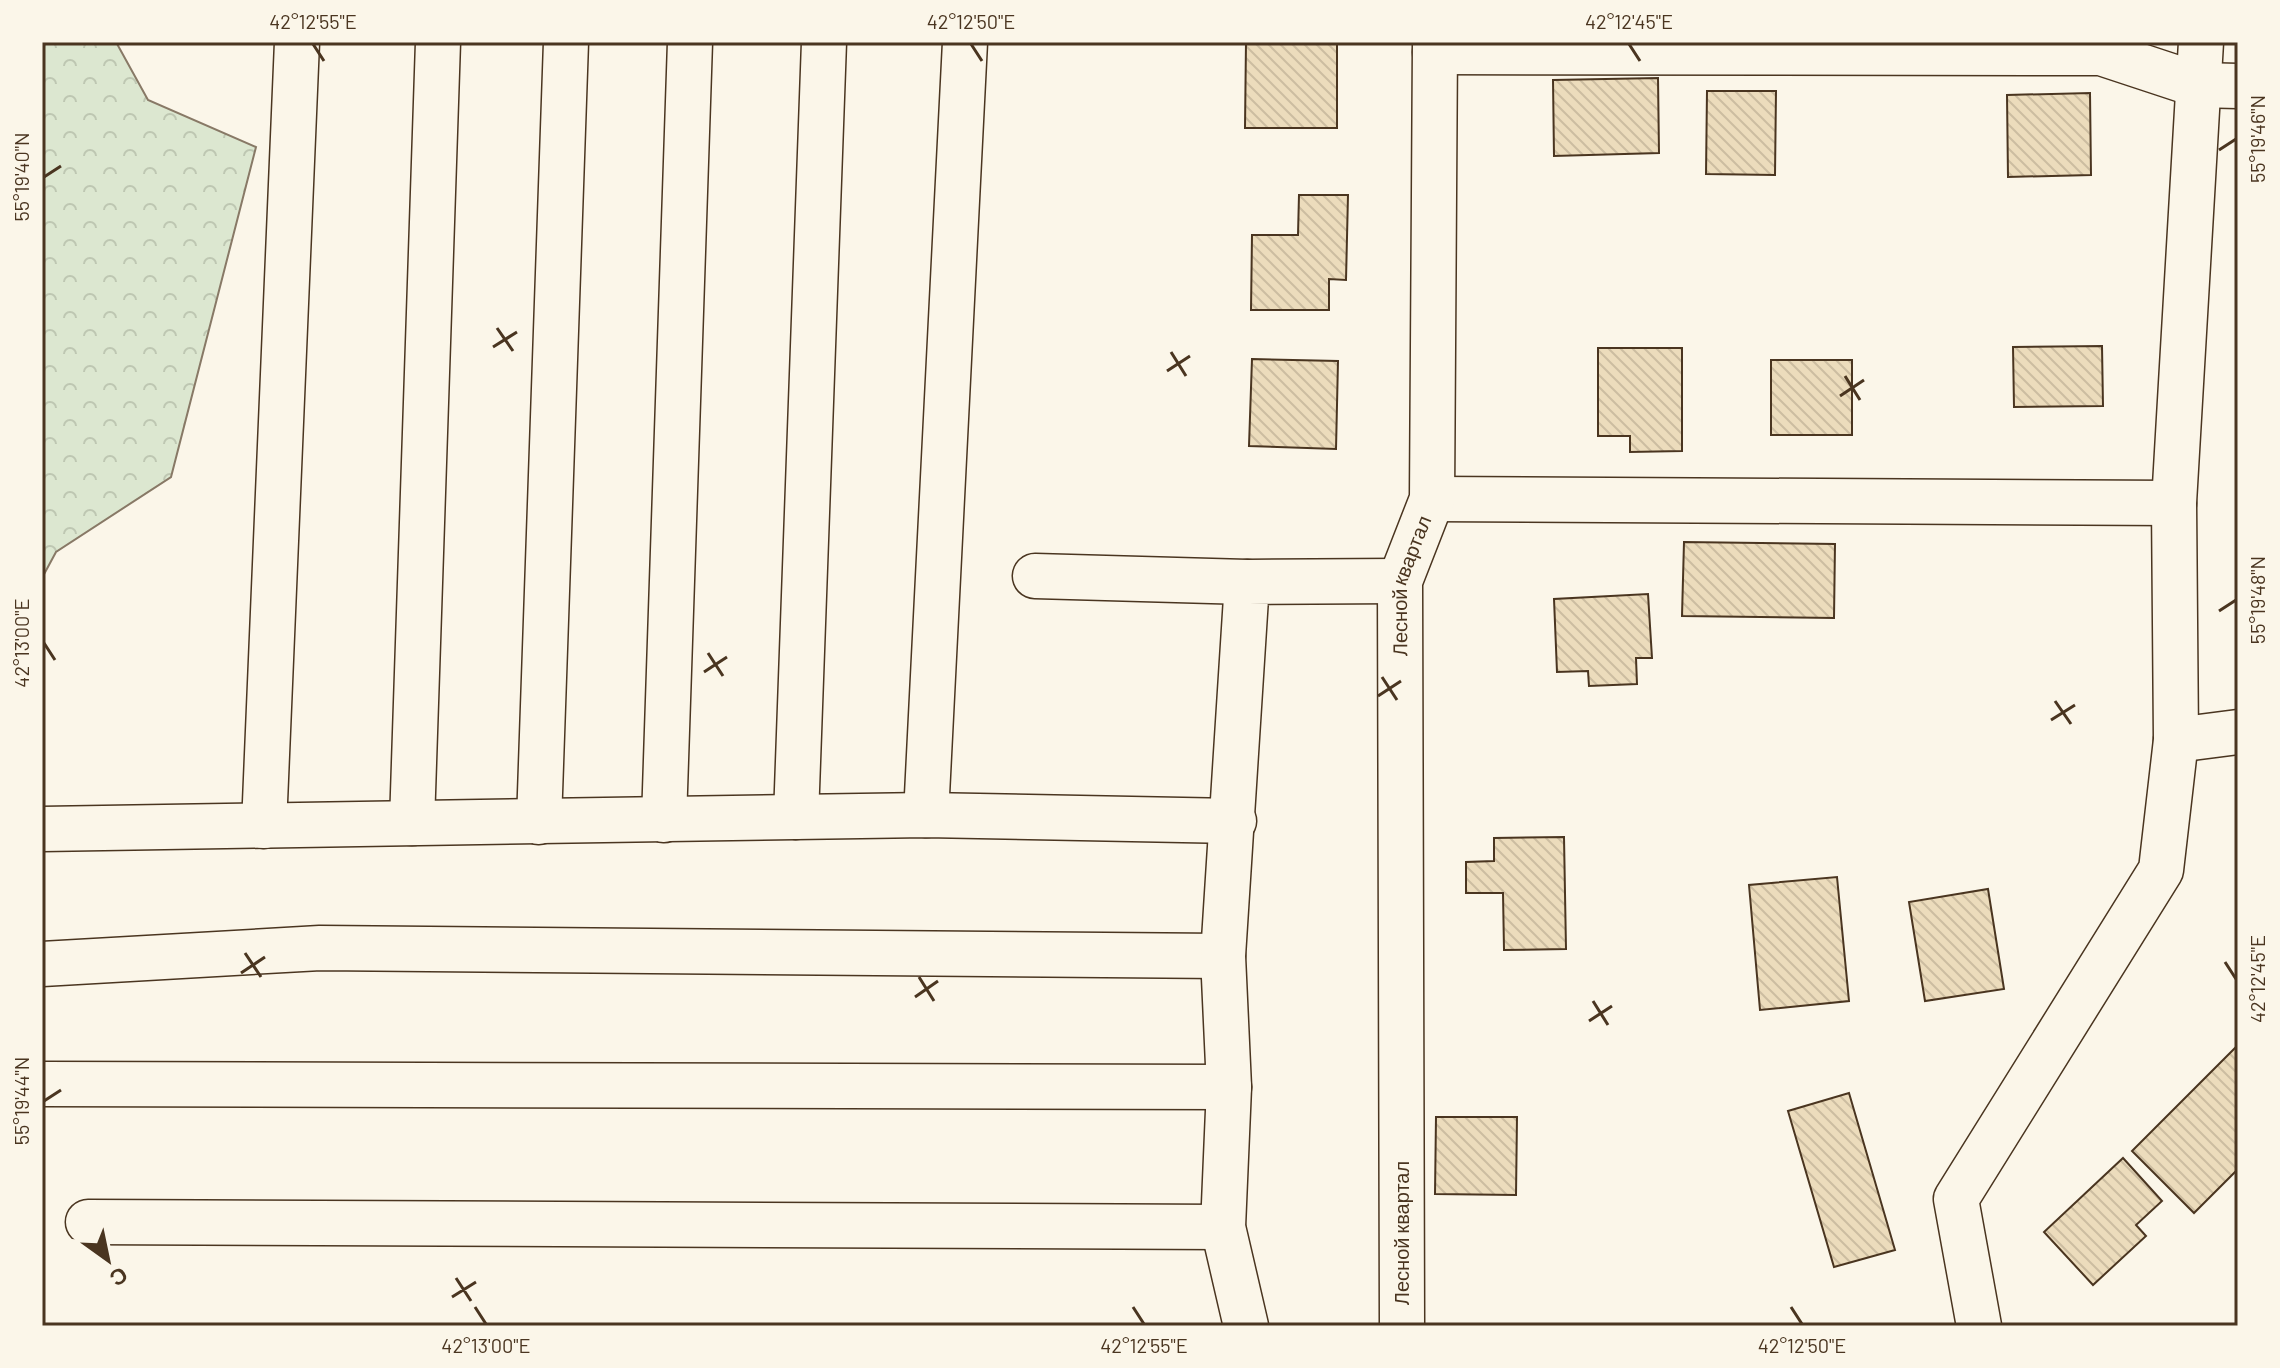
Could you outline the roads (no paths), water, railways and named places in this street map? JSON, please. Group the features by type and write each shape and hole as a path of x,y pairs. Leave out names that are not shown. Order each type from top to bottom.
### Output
{"street":[{"path":"264,826 297,42"},
{"path":"412,823 438,42"},
{"path":"539,822 566,42"},
{"path":"664,820 690,42"},
{"path":"796,817 824,42"},
{"path":"926,815 965,42"},
{"path":"1979,1326 1956,1199 2161,870 2176,740 2174,503 2218,86 2201,42"},
{"path":"1435,47 2101,53 2218,86"},
{"name":"Лесной квартал","path":"1402,1326 1400,581 1432,499 1435,47"},
{"path":"1432,499 2174,503"},
{"path":"1035,576 1247,582 1400,581"},
{"path":"1246,1326 1223,1227 1229,1087 1223,956 1247,582"},
{"path":"2176,740 2238,732"},
{"path":"42,829 926,815 1234,821"},
{"path":"42,964 320,948 1223,956"},
{"path":"42,1084 1229,1087"},
{"path":"88,1222 1223,1227"}]}
